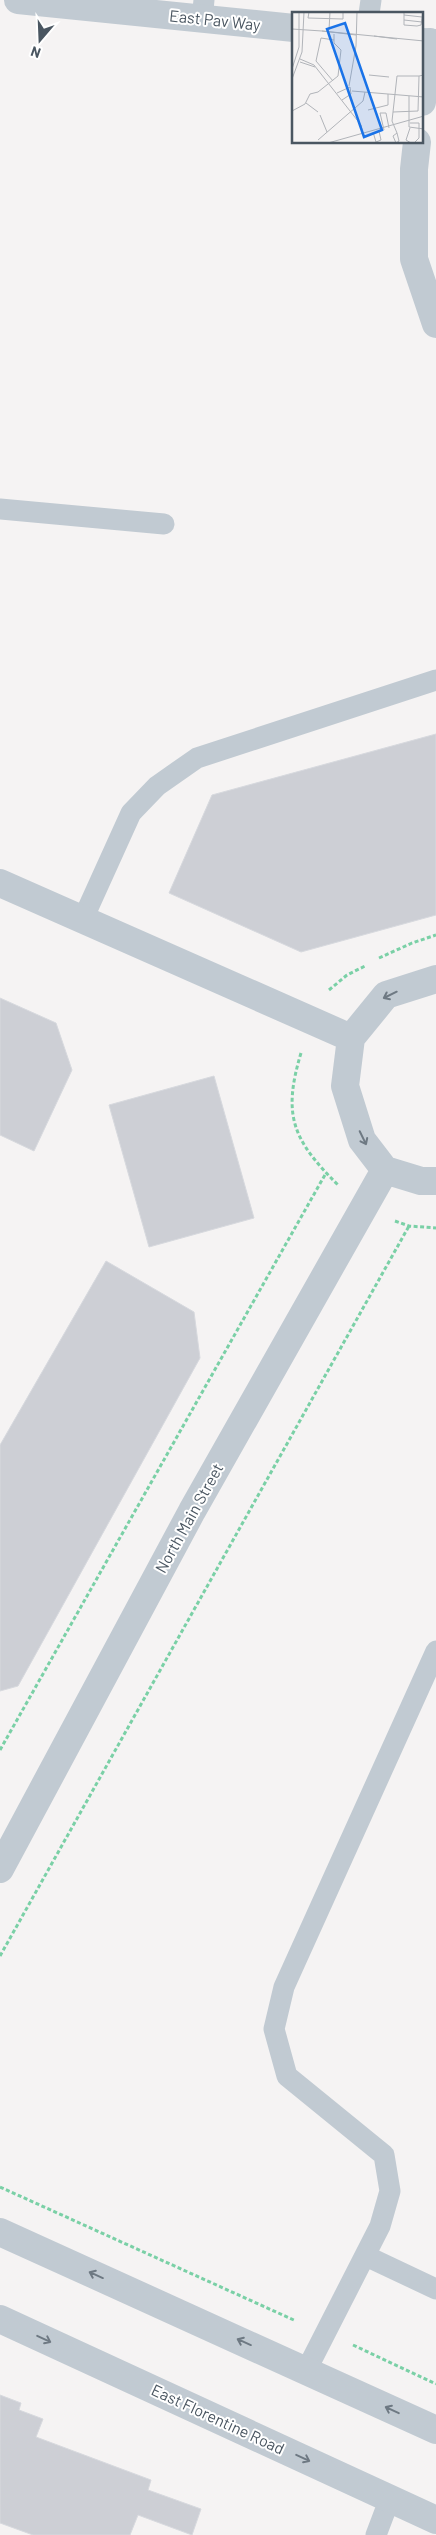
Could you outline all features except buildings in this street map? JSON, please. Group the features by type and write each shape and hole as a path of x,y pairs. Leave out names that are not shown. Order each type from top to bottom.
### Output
{"street":[{"name":"East Pav Way","path":"18,0 203,10 292,28"},
{"path":"424,85 429,42"},
{"path":"417,144 414,169 414,259 436,324"},
{"path":"0,883 351,1038"},
{"path":"436,979 386,995 351,1038 345,1086 362,1140 385,1170 421,1181 436,1181"},
{"name":"North Main Street","path":"0,1869 192,1511 385,1170"},
{"path":"0,2232 436,2430"},
{"name":"East Florentine Road","path":"0,2319 436,2520"}],"lane":[{"path":"0,509 164,524"},
{"path":"83,919 131,813 157,786 196,758 436,680"},
{"path":"306,2371 380,2226 390,2191 384,2154 286,2076 274,2029 284,1987 436,1651"},
{"path":"366,2256 436,2289"},
{"path":"376,2535 390,2498"}],"path":[{"path":"303,1048 294,1076 292,1114 297,1134 313,1161 339,1186"},
{"path":"0,1750 326,1173"},
{"path":"391,1220 409,1226 436,1228"},
{"path":"0,1956 409,1226"},
{"path":"0,2187 436,2384"}]}
